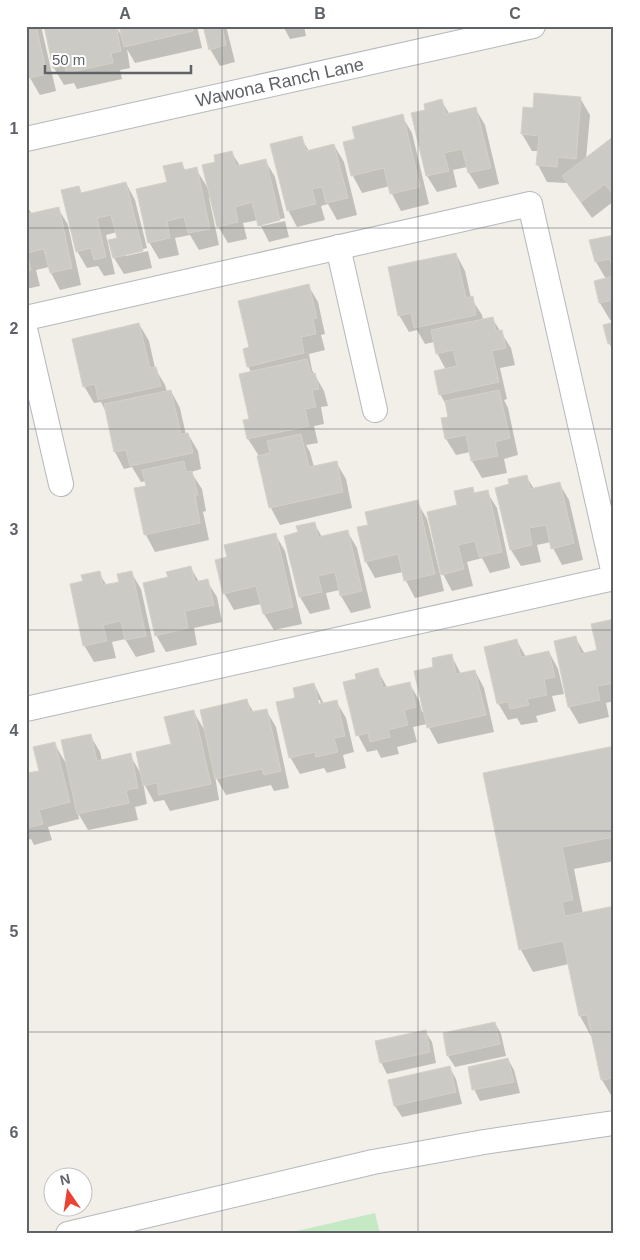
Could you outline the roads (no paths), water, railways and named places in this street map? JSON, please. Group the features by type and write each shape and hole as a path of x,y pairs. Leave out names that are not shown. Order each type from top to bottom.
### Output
{"street":[{"name":"Wawona Ranch Lane","path":"26,139 533,26"},
{"path":"26,318 530,204 614,574"},
{"path":"338,247 375,410"},
{"path":"26,333 61,484"},
{"path":"26,709 614,578"},
{"path":"68,1234 373,1162 484,1142 614,1123"}]}
